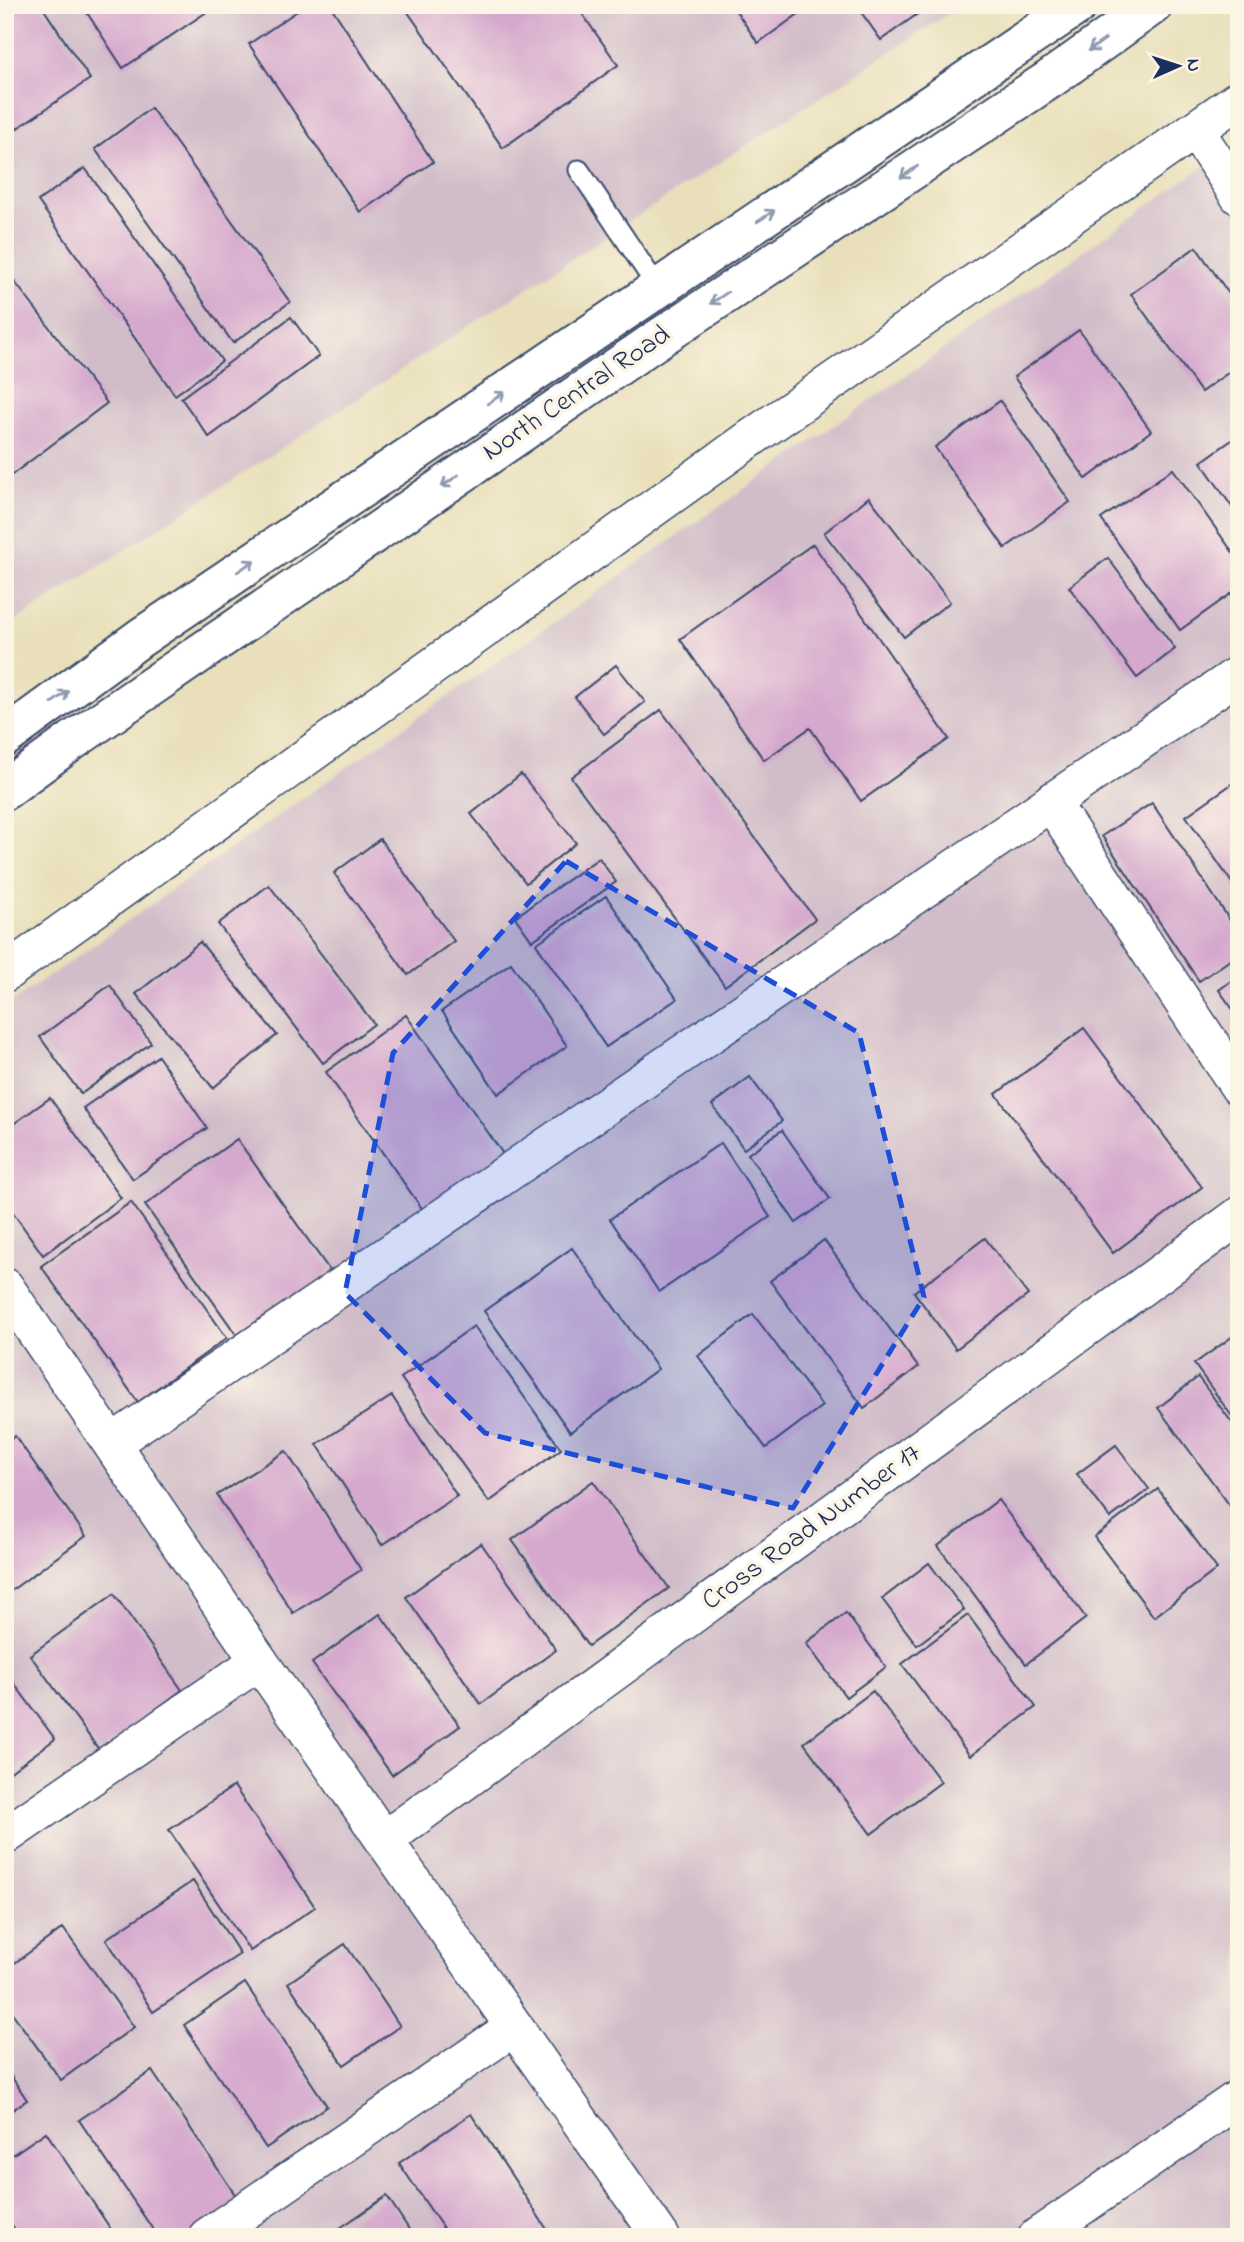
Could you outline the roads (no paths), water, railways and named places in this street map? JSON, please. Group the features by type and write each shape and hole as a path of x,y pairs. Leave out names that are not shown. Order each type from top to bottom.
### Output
{"main road":[{"name":"North Central Road","path":"5,737 151,630 1078,5"},
{"name":"North Central Road","path":"5,790 72,741 652,342 1050,79 1153,5"}],"street":[{"path":"5,973 742,444 1239,99"},
{"path":"1195,130 1239,196"},
{"path":"112,1443 1239,674"},
{"path":"1051,802 1239,1087"},
{"name":"Cross Road Number 17","path":"384,1840 1239,1216"},
{"path":"5,1287 259,1661 661,2237"},
{"path":"5,1836 259,1661"},
{"path":"207,2237 514,2026"},
{"path":"1037,2237 1239,2098"}],"lane":[{"path":"579,170 658,288"}]}
